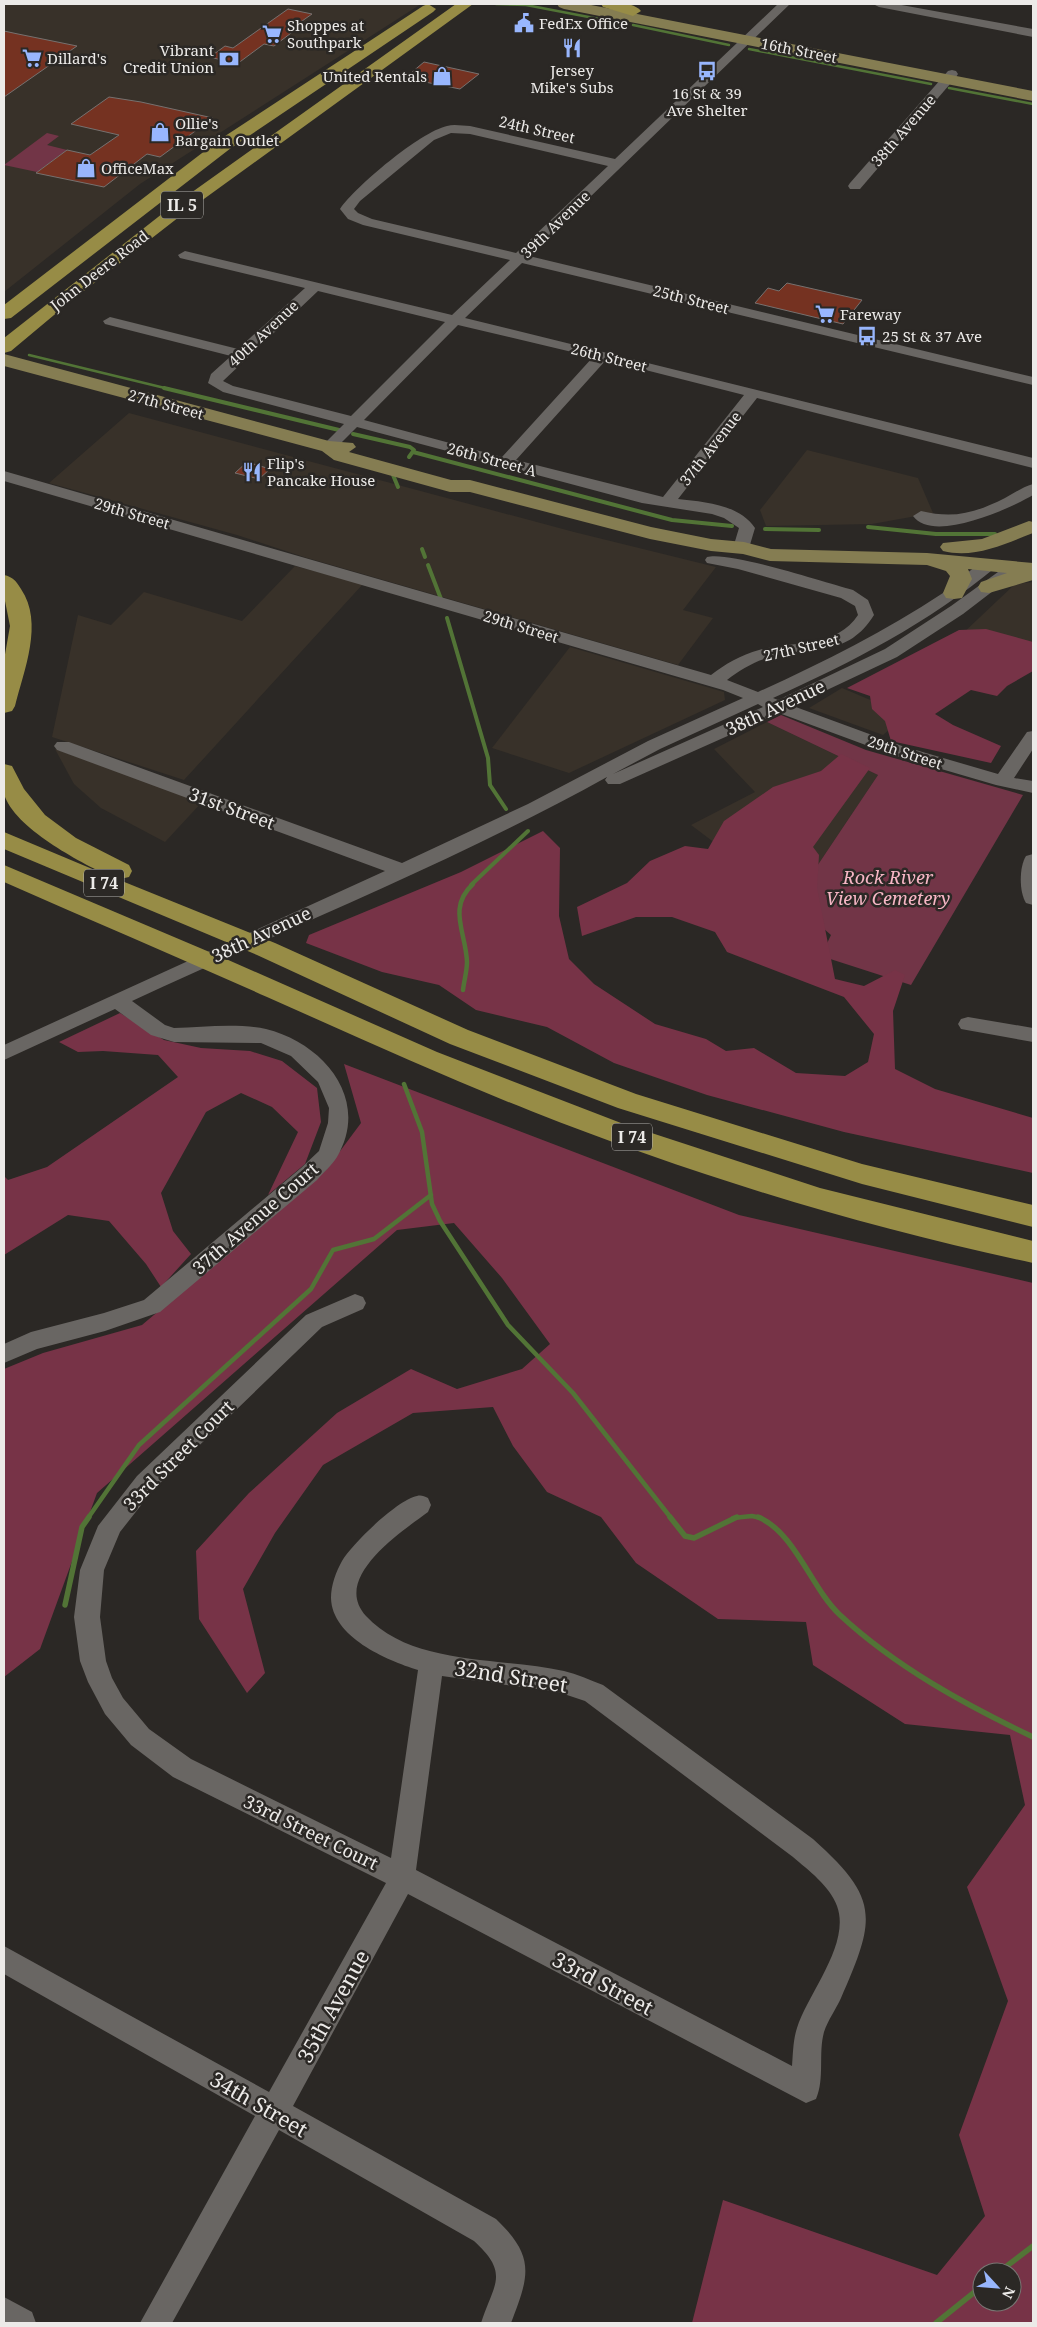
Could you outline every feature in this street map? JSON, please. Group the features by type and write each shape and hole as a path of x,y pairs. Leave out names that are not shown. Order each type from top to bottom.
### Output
{"highway":[{"name":"John Deere Road","path":"4,314 206,158 436,4"},
{"name":"John Deere Road","path":"8,343 174,211 465,4"},
{"path":"359,81 477,4"},
{"path":"608,4 634,11"},
{"path":"4,306 123,214 206,158"},
{"path":"4,581 18,602 22,621 21,633 4,706"},
{"path":"4,771 20,802 38,821 63,842 214,922"},
{"name":"I 74","path":"4,840 214,922 293,958 348,988 459,1037 627,1101 862,1174 1033,1216"},
{"name":"I 74","path":"4,873 166,946 246,978 469,1076 650,1144 835,1202 975,1239 1033,1252"},
{"path":"4,887 166,946"}],"main road":[{"name":"16th Street","path":"564,4 750,37 950,77 1033,96"},
{"name":"16th Street","path":"598,4 750,37"},
{"name":"16th Street","path":"950,77 1033,91"},
{"name":"27th Street","path":"4,360 329,447 341,456 450,486 470,486 650,533 695,542 743,548 770,555 1021,560"},
{"path":"947,547 985,545 1031,525"},
{"path":"989,587 1015,577 1031,525"},
{"name":"27th Street","path":"743,548 770,543 947,547 1021,560"},
{"path":"927,559 959,570 961,579 954,593"}],"street":[{"name":"39th Avenue","path":"329,447 456,319 784,4"},
{"path":"879,4 1033,33"},
{"name":"38th Avenue","path":"855,186 950,77"},
{"name":"24th Street","path":"350,214 347,209 355,198 429,137 449,128 470,130 618,164"},
{"name":"25th Street","path":"350,214 368,222 1033,381"},
{"name":"26th Street","path":"185,255 603,355 1033,463"},
{"name":"40th Avenue","path":"215,383 216,377 316,285"},
{"path":"110,321 241,354"},
{"path":"505,463 603,355"},
{"name":"26th Street A","path":"215,383 228,389 505,463 666,503 723,512 740,519 748,528 743,548"},
{"name":"37th Avenue","path":"666,503 753,393"},
{"name":"29th Street","path":"4,476 714,682 896,750 1002,781 1033,787"},
{"path":"921,516 936,522 953,522 1009,501 1033,489"},
{"name":"27th Street","path":"713,560 739,564 847,594 862,604 866,615 859,628 844,637 820,644 764,654 741,662 714,682"},
{"name":"38th Avenue","path":"9,1045 117,1000 520,816 648,748 881,638 954,593 1021,560"},
{"name":"38th Avenue","path":"520,816 613,780 891,653 989,587"},
{"path":"1002,781 1033,736"},
{"name":"31st Street","path":"63,746 402,870"},
{"path":"1033,860 1031,889 1033,899"},
{"name":"37th Avenue Court","path":"4,1354 31,1341 105,1322 152,1306 309,1174 328,1154 338,1124 339,1108 331,1085 327,1078 298,1051 276,1040 256,1035 174,1035 158,1030 117,1000"},
{"path":"968,1024 1033,1035"},
{"name":"33rd Street Court","path":"355,1303 314,1321 166,1462 129,1501 110,1526 92,1570 88,1600 88,1632 93,1661 101,1682 114,1706 140,1737 158,1752 182,1768 401,1878"},
{"name":"32nd Street","path":"419,1505 391,1526 352,1566 345,1580 342,1596 344,1608 365,1635 432,1663 557,1680 594,1692 803,1848 841,1883 854,1910 853,1930 848,1948 810,2029 806,2089"},
{"name":"35th Avenue","path":"155,2323 389,1906 401,1878 427,1686 432,1663"},
{"name":"33rd Street","path":"401,1878 806,2089"},
{"name":"34th Street","path":"4,1959 485,2230 509,2254 512,2270 509,2288 496,2323"},
{"path":"4,2312 21,2323"}],"shaded area":[{"path":"4,4 421,4 140,184 4,292"},
{"path":"129,413 574,532 716,567 683,610 713,618 678,665 304,557 237,535 49,483"},
{"path":"807,450 918,478 933,513 872,524 766,526 760,510"},
{"path":"295,566 363,584 184,780 52,737 78,615 111,625 144,592 242,621"},
{"path":"1033,582 1033,657 960,636 1015,584"},
{"path":"986,629 1033,642 1033,671 1007,686 997,696 971,690 935,714 953,725 1001,746 991,763 891,741 885,721 872,709 870,696 847,688 959,630"},
{"path":"570,647 724,692 725,700 569,773 492,748"},
{"path":"842,688 906,715 883,735 809,708"},
{"path":"767,722 878,775 793,902 691,825 755,792 714,749"},
{"path":"55,749 202,802 165,842 101,808 74,784"},
{"path":"841,754 870,768 813,847 819,855 817,888 835,979 864,986 895,970 905,975 893,1011 895,1069 935,1089 1033,1118 1033,1173 844,1132 707,1095 614,1063 547,1027 476,1010 439,985 382,972 306,943 309,935 461,872 543,831 560,848 559,916 569,959 594,984 655,1024 706,1039 726,1051 754,1048 796,1073 845,1076 868,1062 874,1034 844,997 727,952 715,932 672,917 636,917 582,936 577,907 627,883 650,861 685,846 708,849 724,821 773,787 821,771"},
{"path":"120,1013 164,1040 201,1048 250,1051 282,1061 317,1088 321,1122 305,1164 268,1195 298,1132 272,1107 241,1093 206,1112 161,1193 173,1231 191,1254 161,1287 146,1264 109,1221 68,1215 4,1255 4,1176 8,1180 47,1167 178,1077 158,1055 103,1051 78,1052 59,1042"},
{"path":"344,1064 739,1215 1033,1283 1033,2323 692,2323 723,2200 937,2275 985,2216 959,2135 1008,2001 967,1887 1025,1805 1010,1735 905,1724 813,1665 806,1622 718,1619 636,1563 601,1517 547,1492 513,1446 493,1407 413,1413 323,1465 275,1533 243,1589 265,1673 247,1693 199,1619 196,1551 249,1493 337,1413 411,1369 457,1389 522,1369 550,1344 502,1278 454,1223 397,1230 97,1493 40,1649 4,1677 4,1369 43,1353 142,1325 326,1170 361,1123"}],"green space":[{"path":"47,133 59,136 47,145 67,150 37,172 4,165"},
{"name":"Rock River View Cemetery","path":"781,715 866,750 1023,795 911,985 821,956 831,935 793,902 878,775 767,722"}],"building":[{"name":"Shoppes at Southpark","path":"288,9 312,14 295,26 299,27 274,46 264,44 237,64 210,57 225,46 233,48"},
{"name":"Dillard's","path":"4,31 18,34 77,46 4,97"},
{"name":"United Rentals","path":"424,62 479,74 460,89 405,78"},
{"path":"109,97 213,118 160,157 147,154 104,187 36,173 67,150 90,155 119,135 71,124"},
{"name":"Fareway","path":"787,283 862,300 843,324 755,303 768,288 779,291"},
{"name":"Flip's Pancake House","path":"247,462 270,469 259,479 235,473"}],"waterway":[{"path":"496,4 526,5 620,23"},
{"path":"633,25 729,45"},
{"path":"749,49 931,84"},
{"path":"949,88 1033,104"},
{"path":"29,355 169,389"},
{"path":"164,388 339,430"},
{"path":"353,434 410,447 414,450 409,457"},
{"path":"413,452 672,520 732,526"},
{"path":"393,475 398,487"},
{"path":"868,527 936,534 995,534"},
{"path":"765,529 819,530"},
{"path":"422,549 425,557"},
{"path":"428,565 441,599"},
{"path":"447,618 488,758 490,785 506,809"},
{"path":"471,885 528,831"},
{"path":"463,990 467,962 459,911 465,893 473,884"},
{"path":"404,1084 422,1132 431,1195"},
{"path":"88,1518 139,1445 311,1289 333,1250 374,1239 431,1195"},
{"path":"431,1195 432,1204 440,1221 508,1325 573,1393 671,1518"},
{"path":"735,1518 752,1516 759,1518"},
{"path":"65,1605 82,1527 89,1517"},
{"path":"670,1517 685,1536 694,1538 735,1518"},
{"path":"759,1518 771,1524 793,1547 830,1604 862,1634 907,1668 956,1698 1033,1737"},
{"path":"1012,2262 1033,2246"},
{"path":"936,2323 972,2294"}],"place":[{"name":"FedEx Office","path":"524,23"},
{"name":"Shoppes at Southpark","path":"272,34"},
{"name":"Jersey Mike's Subs","path":"572,48"},
{"name":"Dillard's","path":"32,58"},
{"name":"Vibrant Credit Union","path":"229,59"},
{"name":"16 St & 39 Ave Shelter","path":"707,71"},
{"name":"United Rentals","path":"442,76"},
{"name":"Ollie's Bargain Outlet","path":"160,132"},
{"name":"OfficeMax","path":"86,168"},
{"name":"Fareway","path":"825,314"},
{"name":"25 St & 37 Ave","path":"867,336"},
{"name":"Flip's Pancake House","path":"252,472"}]}
